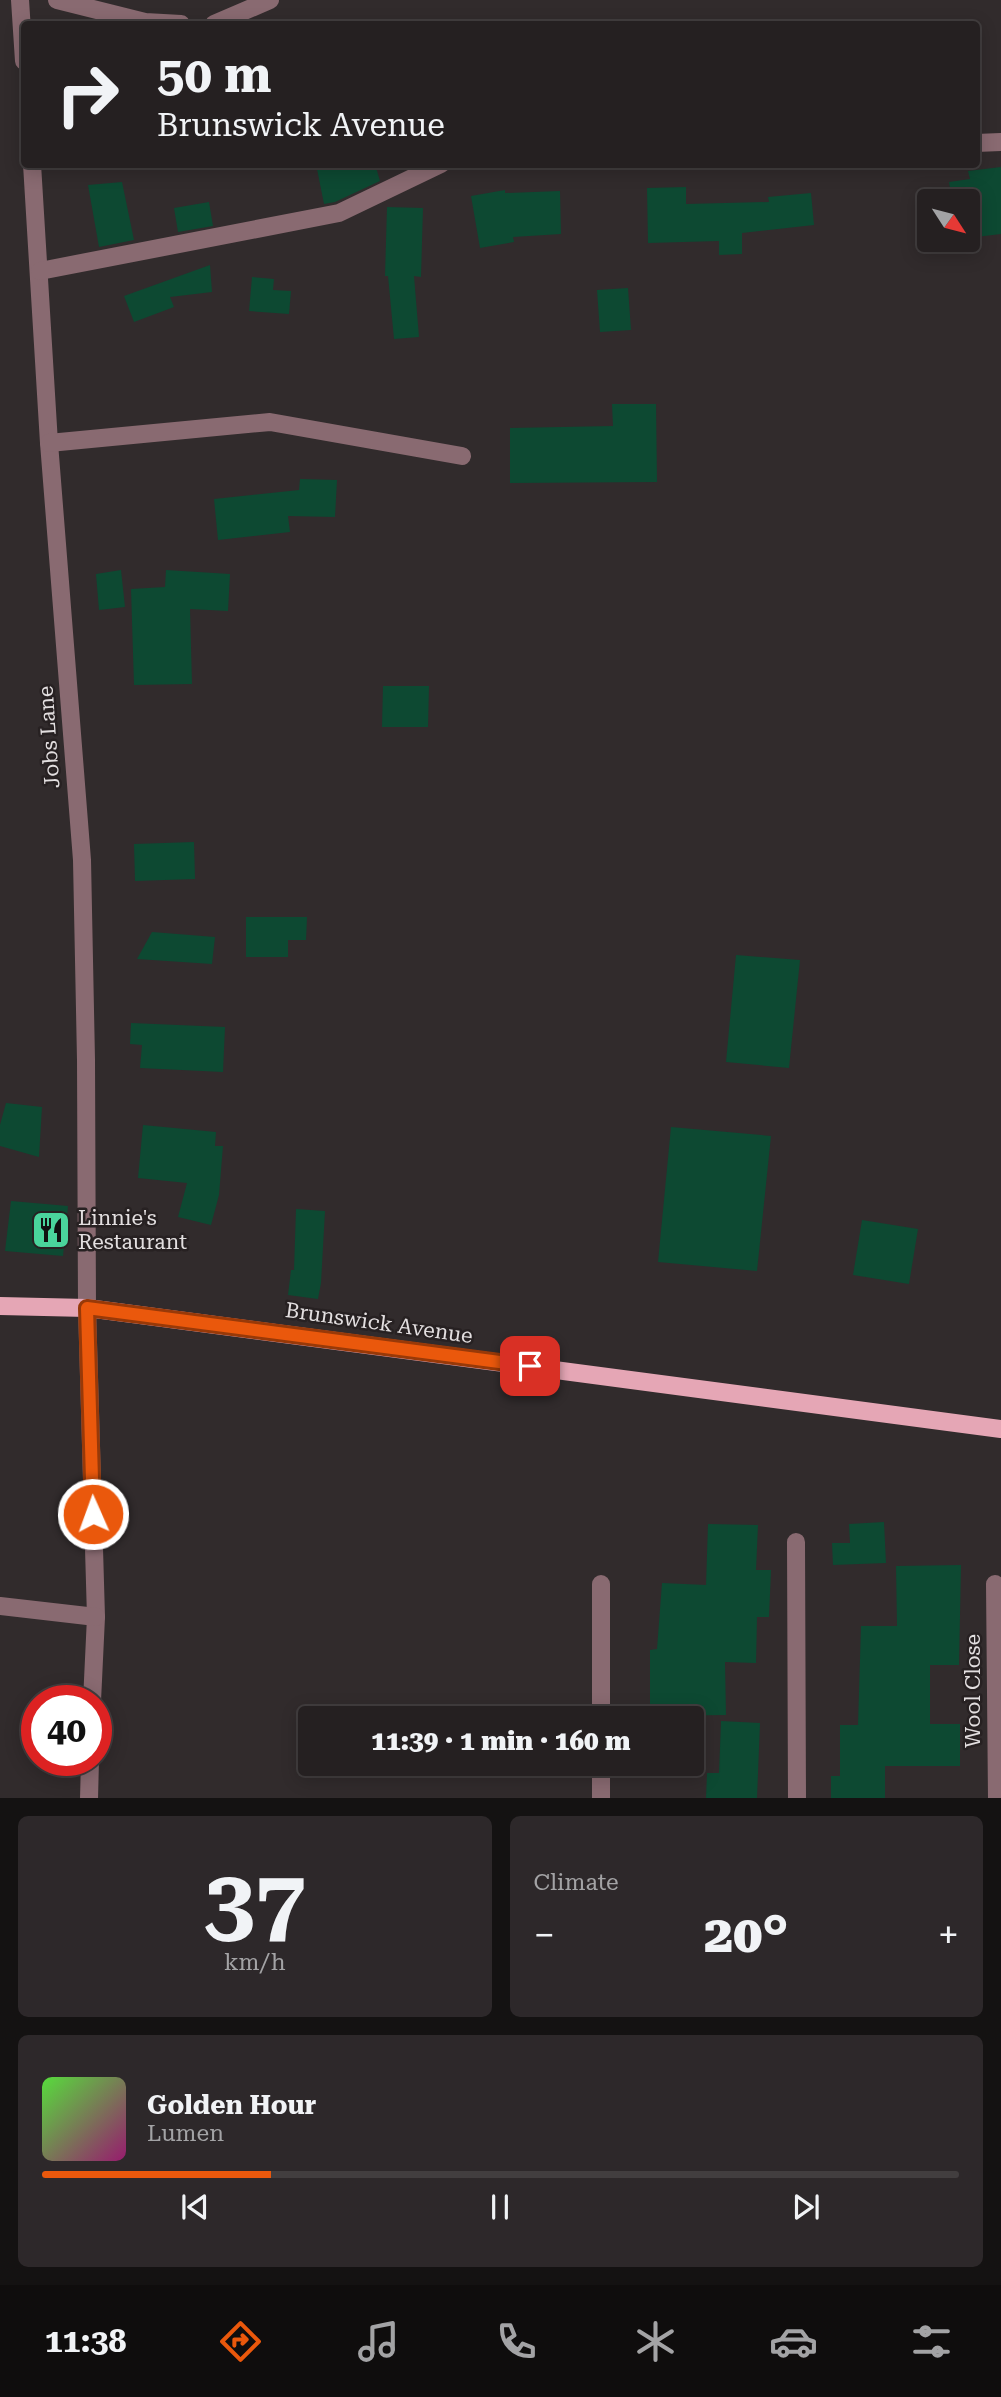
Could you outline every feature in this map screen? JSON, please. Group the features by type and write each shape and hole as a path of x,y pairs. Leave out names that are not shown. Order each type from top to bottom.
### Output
{"main road":[{"name":"Brunswick Avenue","path":"0,1307 87,1308 1001,1429"}],"street":[{"path":"20,0 21,21"},
{"path":"57,0 141,21"},
{"path":"221,21 270,0"},
{"path":"980,143 1001,142"},
{"name":"Jobs Lane","path":"32,168 49,443 82,860 87,1308 96,1617 93,1685"},
{"path":"40,271 340,213 433,168"},
{"path":"49,443 270,422 462,456"},
{"path":"796,1542 797,1798"},
{"path":"601,1584 601,1706"},
{"name":"Wool Close","path":"995,1584 997,1798"},
{"path":"0,1606 96,1617"},
{"path":"89,1798 90,1776"},
{"path":"601,1776 601,1798"}],"building":[{"path":"1001,167 1001,234 980,237 980,189 950,189 949,182 970,179 968,171"},
{"path":"317,168 376,168 380,181 335,202 324,204"},
{"path":"122,182 134,240 99,247 88,185"},
{"path":"686,187 686,204 769,202 768,197 811,193 814,225 742,233 742,254 719,255 719,241 648,243 647,188"},
{"path":"505,190 505,193 560,191 561,234 513,237 514,242 480,248 471,196"},
{"path":"209,202 213,226 178,232 174,208"},
{"path":"387,207 423,208 421,277 414,276 419,337 394,339 388,276 385,276"},
{"path":"210,265 212,292 170,297 174,307 134,322 124,296"},
{"path":"252,277 274,279 273,290 291,291 289,314 249,311"},
{"path":"628,288 631,330 600,332 597,290"},
{"path":"612,404 656,404 657,482 510,483 510,428 613,426"},
{"path":"300,479 337,480 335,517 288,516 290,532 218,540 214,499 299,490"},
{"path":"121,570 125,607 99,610 96,574"},
{"path":"166,570 230,574 228,611 190,609 192,684 134,685 131,589 165,587"},
{"path":"383,686 429,686 428,727 382,727"},
{"path":"194,842 195,879 135,881 134,844"},
{"path":"246,917 307,917 306,940 288,940 288,957 246,957"},
{"path":"152,932 215,937 212,964 137,959"},
{"path":"736,955 800,960 789,1068 726,1062"},
{"path":"131,1023 225,1027 223,1072 140,1068 142,1045 130,1044"},
{"path":"6,1103 42,1107 39,1157 0,1146 0,1125"},
{"path":"143,1125 216,1132 215,1146 223,1146 219,1195 211,1225 178,1217 187,1183 138,1178"},
{"path":"671,1127 771,1136 757,1271 658,1262"},
{"path":"11,1201 68,1206 63,1256 5,1251"},
{"path":"296,1209 325,1211 318,1299 288,1295 291,1270 294,1270"},
{"path":"862,1220 918,1229 909,1284 853,1275"},
{"path":"884,1522 886,1563 833,1565 832,1543 850,1543 849,1524"},
{"path":"708,1524 758,1525 756,1570 771,1570 769,1617 757,1617 756,1663 725,1662 726,1715 704,1715 704,1706 650,1706 650,1650 657,1649 662,1583 706,1585"},
{"path":"961,1565 959,1665 930,1665 930,1724 960,1724 960,1766 885,1766 885,1798 831,1798 831,1776 840,1776 840,1725 858,1725 861,1626 897,1626 896,1566"},
{"path":"721,1721 760,1723 757,1798 706,1798 707,1773 719,1773"}],"place":[{"name":"Linnie's Restaurant","path":"51,1230"}],"route":[{"path":"93,1514 87,1308 530,1366"}]}
